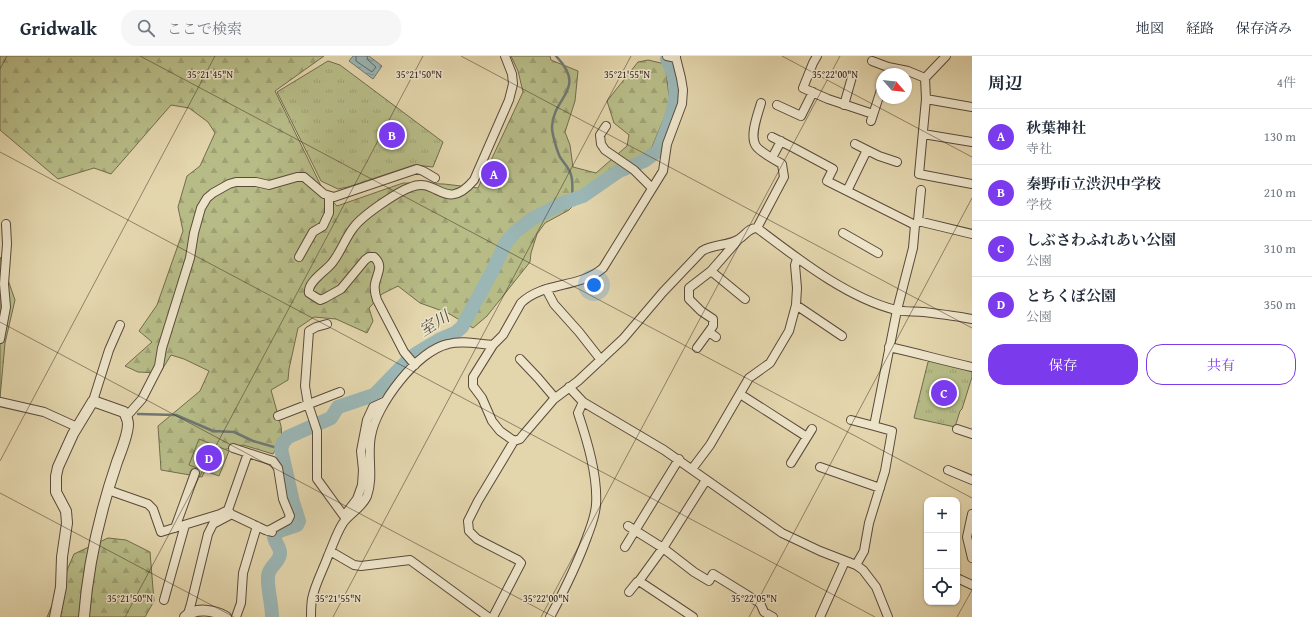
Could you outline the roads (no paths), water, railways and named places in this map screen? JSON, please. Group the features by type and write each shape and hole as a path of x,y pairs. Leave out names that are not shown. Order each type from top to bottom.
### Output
{"street":[{"path":"414,363 404,352 377,300 375,288 380,266 374,257 369,257 365,260 341,289 325,298 320,300 309,294 308,290 310,285 332,263 354,226 362,218 412,186 419,185 430,187 444,193 456,194 466,189 474,180 509,100 513,84 512,74 505,56"},
{"path":"817,56 803,88 872,118 877,104"},
{"path":"946,56 925,78 926,99 919,174 972,184"},
{"path":"514,441 500,431 492,421 482,398 473,386 472,377 493,345 503,335 521,303 533,293 589,278 603,268 663,171 668,144 682,104 683,90 681,78 673,57"},
{"path":"872,61 882,68"},
{"path":"912,73 925,78"},
{"path":"844,105 852,77"},
{"path":"777,105 801,116 813,92"},
{"path":"926,99 972,107"},
{"path":"697,348 713,326 713,319 701,311 689,299 689,288 711,271 748,230 757,228 784,177 782,164 756,146 753,135 761,103"},
{"path":"606,126 600,135 601,144 605,150 634,170 652,188"},
{"path":"923,134 972,142"},
{"path":"772,137 833,169 827,181 847,191 917,223 972,234"},
{"path":"772,158 781,141"},
{"path":"855,144 888,160 897,162"},
{"path":"847,191 867,150"},
{"path":"126,417 142,399 159,366 164,340 190,258 201,208 207,198 213,193 229,184 236,182 256,182 269,185 297,177 304,177 324,194 334,197 417,169 436,175 430,187"},
{"path":"874,426 897,310 913,248 921,190"},
{"path":"299,257 313,232 323,226 329,213 329,196"},
{"path":"0,339 6,307 4,284 7,244 6,224"},
{"path":"757,228 797,259 852,292 875,303 897,310 951,315 972,319"},
{"path":"843,233 878,253"},
{"path":"493,617 521,563 477,539 469,531 468,521 478,501 514,441 520,439 543,410 555,398 578,382 623,339 659,297 702,251 708,247 738,240"},
{"path":"692,469 710,445 750,378 770,363 789,331 796,305 797,288 795,265 797,259"},
{"path":"711,271 745,299"},
{"path":"546,289 554,304 579,332 600,360"},
{"path":"796,305 842,336"},
{"path":"327,324 309,331 304,386 317,431 318,479 345,517"},
{"path":"55,617 61,587 62,557 67,523 66,512 56,492 56,476 58,467 73,434 93,401 109,350 120,325"},
{"path":"709,332 716,336"},
{"path":"311,617 312,599 315,588 335,537 345,517 362,506 366,497 370,484 369,448 371,434 384,402 390,392 414,363 425,355 447,344 461,342 493,345"},
{"path":"889,348 919,353 972,367"},
{"path":"520,359 555,398"},
{"path":"570,387 583,402 678,459 782,533 820,551 856,565 869,576 876,588 888,617"},
{"path":"278,416 340,392"},
{"path":"740,394 807,437"},
{"path":"84,617 86,587 90,562 108,490 125,439 128,424 124,412 93,401"},
{"path":"0,402 44,412 77,427"},
{"path":"550,617 581,555 594,520 596,503 594,474 588,441 578,412 583,402"},
{"path":"851,420 892,431 885,471 869,523 864,550 856,565"},
{"path":"957,428 972,434"},
{"path":"791,463 812,429"},
{"path":"108,490 148,504 153,509 161,532 230,512 270,532 288,520 290,516 283,499 278,468 273,461 233,448"},
{"path":"186,616 208,534 213,524 230,512 248,453"},
{"path":"625,548 678,459"},
{"path":"820,467 880,488"},
{"path":"948,470 972,480"},
{"path":"175,528 195,473"},
{"path":"629,592 637,582 639,582 663,548 706,480"},
{"path":"972,514 967,537 972,558"},
{"path":"164,600 185,525"},
{"path":"236,617 241,603 243,573 257,526"},
{"path":"628,526 663,548 694,572 709,581 713,574 760,603 764,615 773,617"},
{"path":"330,551 354,565 362,566 410,560 488,617"},
{"path":"820,617 846,561"},
{"path":"960,579 972,584"},
{"path":"639,582 693,617"},
{"path":"186,616 196,610 216,612 226,617"}],"water":[{"path":"353,56 369,56 382,66 373,79 349,61"}],"waterway":[{"path":"556,56 565,68 569,77 569,85 554,116 552,130 561,159 571,175 572,200"},
{"name":"室川","path":"272,617 268,576 270,570 278,560 280,552 274,537 279,531 297,525 299,521 293,502 281,449 283,443 288,437 331,418 338,407 374,395 406,362 417,353 439,340 455,333 462,327 495,266 505,244 515,232 532,219 563,203 583,196 619,171 644,161 658,151 671,117 676,91 673,73 667,59 668,56"},
{"path":"138,414 176,415 213,431 234,432 253,441 281,449"}],"place":[{"name":"秦野市立渋沢中学校","path":"392,135"},
{"name":"秋葉神社","path":"494,174"},
{"name":"しぶさわふれあい公園","path":"944,393"},
{"name":"とちくぼ公園","path":"209,458"}]}
